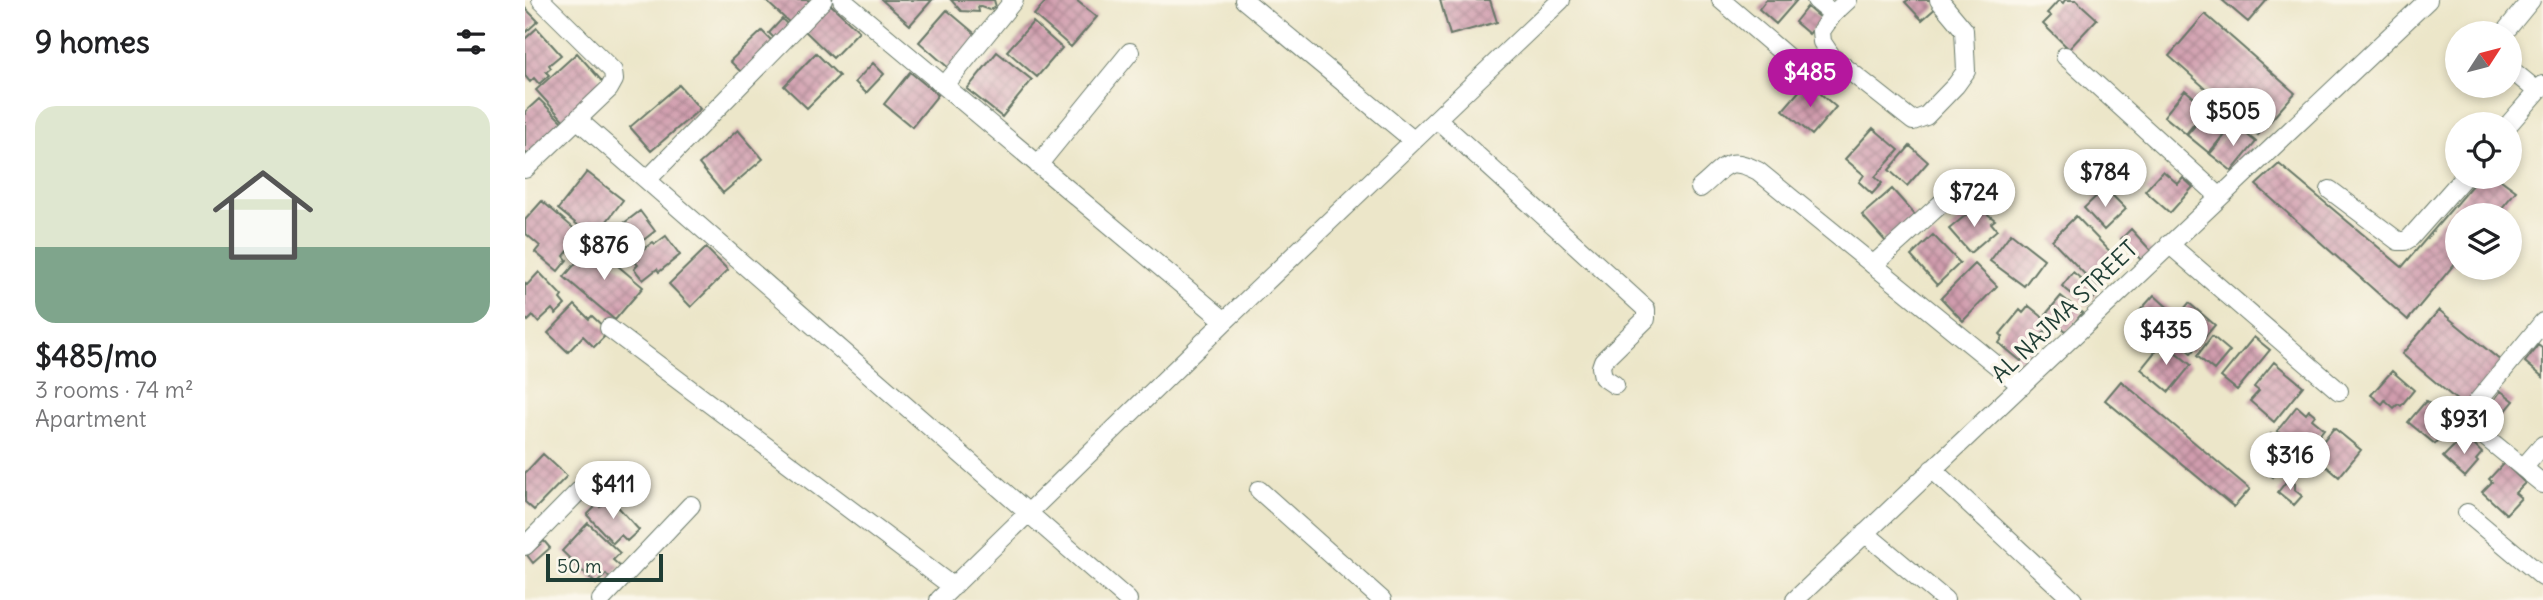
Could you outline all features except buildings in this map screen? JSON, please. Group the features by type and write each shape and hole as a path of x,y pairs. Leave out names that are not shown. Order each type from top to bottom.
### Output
{"street":[{"path":"525,169 610,89 614,80 613,71 541,0"},
{"path":"647,180 823,0"},
{"path":"842,0 1225,321"},
{"path":"945,85 1014,0"},
{"path":"1244,0 1413,140"},
{"path":"939,600 1225,321 1561,0"},
{"path":"1721,0 1791,60"},
{"path":"1816,0 1833,14"},
{"path":"1848,0 1833,14 1821,32 1822,42 1832,57 1907,118 1920,120 1957,85 1966,71 1964,30 1939,0"},
{"name":"AL NAJMA STREET","path":"1795,600 2428,0"},
{"path":"2514,21 2531,0"},
{"path":"1038,165 1130,52"},
{"path":"2065,57 2219,196"},
{"path":"2519,112 2540,88 2522,76"},
{"path":"1437,119 1646,309 1646,319 1603,361 1603,377 1615,385"},
{"path":"578,120 1128,600"},
{"path":"1700,188 1730,163 1738,162 1758,171 2022,386"},
{"path":"2330,190 2398,242 2410,238 2453,189"},
{"path":"1873,265 1954,192"},
{"path":"2169,244 2339,391"},
{"path":"2543,322 2467,417 2478,431 2543,484"},
{"path":"609,328 953,587"},
{"path":"2523,468 2543,444"},
{"path":"1932,470 2074,600"},
{"path":"525,546 582,488"},
{"path":"1259,490 1382,600"},
{"path":"601,600 691,505"},
{"path":"2467,513 2543,577"},
{"path":"1865,533 1945,600"}]}
